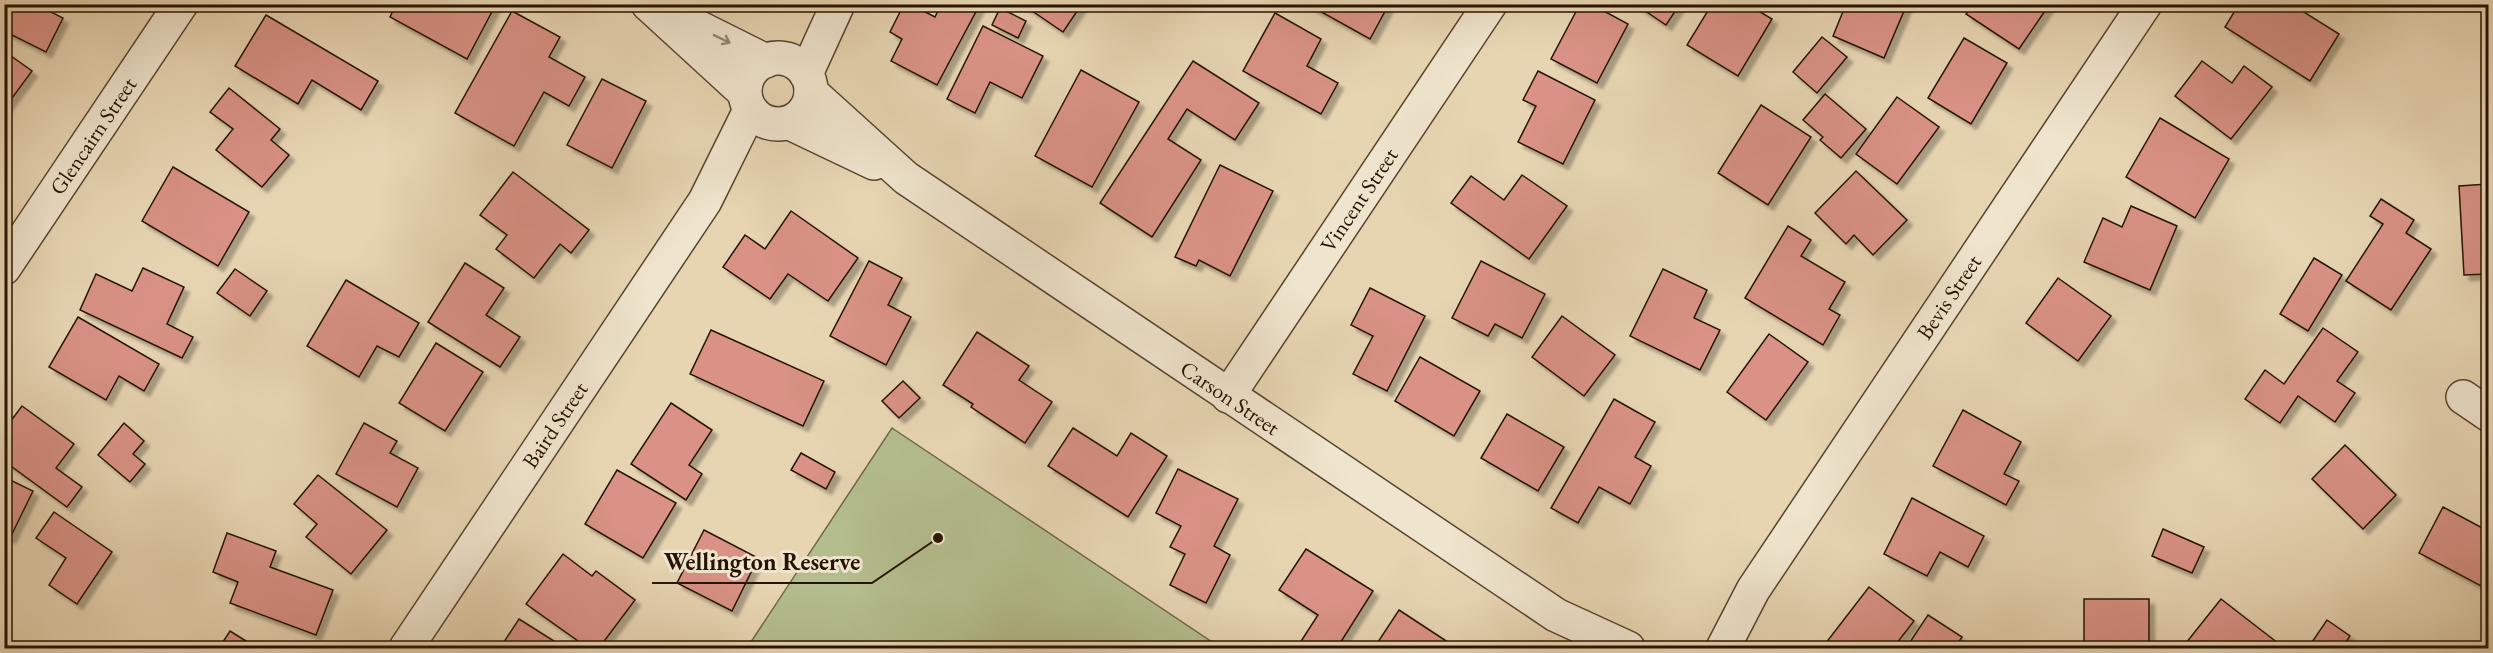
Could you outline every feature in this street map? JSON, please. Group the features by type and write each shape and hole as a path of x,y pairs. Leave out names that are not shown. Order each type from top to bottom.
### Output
{"street":[{"name":"Glencairn Street","path":"4,268 181,4"},
{"name":"Carson Street","path":"650,4 792,71 906,178 1556,615 1592,648"},
{"name":"Carson Street","path":"650,4 764,112 906,178"},
{"path":"792,71 750,73 745,82 764,112 805,111 792,71 831,4"},
{"path":"792,71 838,4"},
{"name":"Vincent Street","path":"1228,396 1490,4"},
{"name":"Bevis Street","path":"1723,648 1753,590 2145,4"},
{"name":"Baird Street","path":"406,648 764,112"},
{"name":"Bevis Street","path":"1701,648 1753,590"},
{"name":"Carson Street","path":"1556,615 1628,648"}],"green space":[{"path":"892,428 1221,648 747,648"}],"building":[{"path":"4,4 45,4 43,8 63,18 46,52 4,31"},
{"path":"396,4 496,4 467,59 390,17"},
{"path":"904,4 910,4 935,17 941,4 980,4 937,85 891,61 902,39 890,32"},
{"path":"1022,4 1082,4 1063,32"},
{"path":"1307,4 1389,4 1370,39"},
{"path":"1580,4 1591,4 1628,24 1597,83 1551,59"},
{"path":"1635,4 1680,4 1666,25"},
{"path":"1712,4 1747,4 1772,19 1738,76 1687,45"},
{"path":"1846,4 1907,4 1884,58 1833,36"},
{"path":"1972,4 2049,5 2019,49 1966,14"},
{"path":"2239,4 2302,4 2299,9 2339,34 2310,81 2225,27"},
{"path":"1000,8 1026,21 1018,38 992,25"},
{"path":"512,11 560,37 549,57 585,77 569,106 544,92 514,146 455,113"},
{"path":"1275,13 1321,39 1307,66 1338,83 1321,114 1243,71"},
{"path":"266,15 378,81 361,110 312,80 298,104 235,66"},
{"path":"983,26 1043,56 1022,98 990,82 975,113 947,99"},
{"path":"1822,37 1847,57 1817,93 1793,72"},
{"path":"1964,38 2007,63 1971,124 1928,98"},
{"path":"4,51 32,71 4,109"},
{"path":"1193,61 1259,103 1235,140 1187,109 1168,139 1201,160 1152,237 1100,203"},
{"path":"2202,61 2232,83 2244,66 2272,87 2231,139 2175,96"},
{"path":"1081,70 1139,102 1092,187 1035,156"},
{"path":"1538,71 1595,100 1563,164 1518,142 1536,106 1523,100"},
{"path":"602,79 646,101 612,168 567,145"},
{"path":"229,88 280,129 271,140 289,155 262,187 216,150 233,129 210,112"},
{"path":"1825,94 1866,129 1841,158 1820,140 1823,137 1803,120"},
{"path":"1897,97 1939,127 1897,184 1856,154"},
{"path":"1761,105 1811,137 1768,205 1718,173"},
{"path":"2160,118 2229,159 2195,218 2126,177"},
{"path":"1220,165 1273,191 1230,276 1199,260 1196,266 1175,257"},
{"path":"173,167 249,212 218,266 142,221"},
{"path":"1856,171 1907,220 1873,255 1854,235 1846,244 1815,213"},
{"path":"513,172 589,230 571,253 560,244 534,278 496,249 507,235 480,215"},
{"path":"1522,175 1567,206 1529,259 1451,203 1471,176 1504,200"},
{"path":"2488,184 2488,274 2464,275 2459,186"},
{"path":"2381,199 2414,220 2406,233 2431,249 2391,310 2346,281 2383,224 2370,216"},
{"path":"2131,206 2177,226 2150,290 2084,262 2103,218 2122,227"},
{"path":"791,211 858,258 828,301 788,274 770,299 723,267 745,235 765,249"},
{"path":"1788,226 1811,240 1801,256 1845,282 1829,309 1840,315 1823,345 1745,298"},
{"path":"2314,258 2342,275 2308,331 2280,314"},
{"path":"869,261 902,278 888,305 911,317 886,365 830,336"},
{"path":"1481,261 1545,294 1522,338 1495,324 1488,336 1452,318"},
{"path":"465,263 504,288 486,315 520,337 500,367 428,322"},
{"path":"143,268 184,287 167,324 193,337 182,358 80,310 96,274 132,291"},
{"path":"235,269 267,291 250,316 217,293"},
{"path":"1663,269 1707,290 1694,318 1720,330 1700,370 1630,336"},
{"path":"2058,278 2111,316 2078,361 2026,323"},
{"path":"346,280 419,323 399,357 377,346 359,377 307,346"},
{"path":"1370,288 1425,316 1387,391 1353,374 1373,336 1351,325"},
{"path":"1562,316 1615,355 1584,396 1532,357"},
{"path":"78,317 159,364 144,391 119,376 106,400 49,367"},
{"path":"2323,328 2358,352 2337,381 2355,393 2335,422 2298,396 2280,423 2245,399 2265,370 2284,384"},
{"path":"711,330 824,381 803,426 690,374"},
{"path":"977,332 1029,366 1019,380 1052,402 1025,443 971,407 973,404 943,385"},
{"path":"1769,334 1808,362 1766,420 1727,392"},
{"path":"436,343 483,372 445,431 399,403"},
{"path":"1420,357 1480,391 1454,436 1395,401"},
{"path":"903,381 920,398 899,418 882,401"},
{"path":"1614,399 1655,422 1635,457 1651,466 1630,504 1599,487 1578,523 1551,508"},
{"path":"671,403 712,430 689,465 702,474 686,500 631,464"},
{"path":"22,406 74,444 56,468 82,487 67,507 4,461 4,430"},
{"path":"1963,410 2021,442 2004,474 2019,481 2006,505 1933,466"},
{"path":"1507,414 1564,447 1538,491 1481,458"},
{"path":"124,423 144,441 133,454 145,464 130,482 98,455"},
{"path":"364,423 397,441 390,453 418,468 397,507 336,474"},
{"path":"1073,428 1117,456 1131,433 1167,456 1128,517 1048,466"},
{"path":"2345,445 2396,495 2363,529 2312,479"},
{"path":"801,453 835,472 826,489 791,470"},
{"path":"1178,469 1238,499 1214,546 1230,555 1206,603 1170,585 1185,554 1170,547 1181,526 1156,513"},
{"path":"617,470 676,503 643,558 585,524"},
{"path":"318,475 387,530 351,574 306,537 317,524 294,504"},
{"path":"4,477 33,491 10,538 4,536"},
{"path":"1912,498 1984,536 1968,567 1940,552 1927,576 1884,554"},
{"path":"2443,507 2488,531 2488,577 2483,587 2419,553"},
{"path":"54,512 112,552 77,604 49,585 66,558 36,538"},
{"path":"2163,529 2204,547 2192,573 2152,556"},
{"path":"704,530 758,558 732,611 677,583"},
{"path":"227,533 276,551 270,567 333,590 316,635 230,603 238,582 213,572"},
{"path":"1306,549 1373,591 1337,648 1298,646 1318,615 1279,590"},
{"path":"563,554 592,576 596,571 635,600 599,648 588,648 526,604"},
{"path":"1869,587 1914,621 1893,648 1822,648"},
{"path":"2084,599 2149,599 2149,648 2084,648"},
{"path":"2221,599 2283,647 2182,648"},
{"path":"1399,610 1457,648 1374,648"},
{"path":"1928,615 1962,637 1955,648 1906,648"},
{"path":"519,619 565,648 500,648"},
{"path":"2327,620 2350,636 2342,648 2308,648"},
{"path":"230,631 257,648 219,648"}],"place":[{"name":"Wellington Reserve","path":"938,538"}]}
